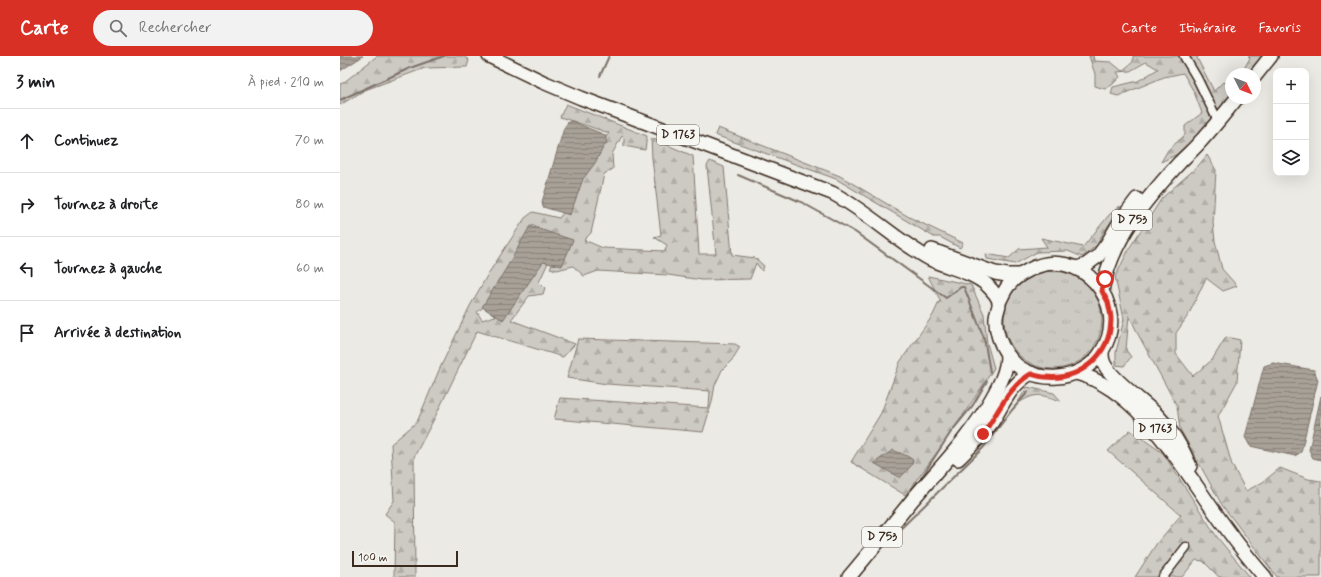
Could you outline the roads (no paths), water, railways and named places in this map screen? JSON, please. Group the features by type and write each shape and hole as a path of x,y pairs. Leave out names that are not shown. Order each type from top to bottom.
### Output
{"main road":[{"name":"D 1763","path":"489,56 543,82 581,98 832,193 850,202 911,247 930,259 979,279 996,295 999,302"},
{"path":"1261,68 1271,56"},
{"name":"D 753","path":"1102,290 1109,263 1128,226 1150,195 1180,162 1199,144 1232,104"},
{"name":"D 753","path":"1077,268 1086,265 1098,256 1130,207 1145,190 1180,162"},
{"name":"D 1763","path":"866,213 938,254 995,273 1019,275"},
{"path":"1050,263 1065,264 1077,268 1090,276 1102,290 1108,303 1111,319 1109,334 1102,351 1090,364 1076,373 1059,377 1045,378 1031,374 1018,366 1007,355 998,336 996,318 999,302 1008,286 1019,275 1035,266 1050,263"},
{"name":"D 1763","path":"1102,351 1103,362 1114,377 1157,415 1170,429 1185,454 1212,508"},
{"name":"D 753","path":"849,577 914,498 950,459 975,425 1003,376 1007,364 1007,355"},
{"name":"D 1763","path":"1076,373 1087,376 1103,384 1129,404 1151,425 1167,444 1250,560 1265,577"},
{"name":"D 753","path":"914,498 974,444 992,421 1014,385 1031,374"}],"street":[{"path":"1184,56 1197,78 1218,121"},
{"path":"1163,577 1186,547"}],"waterway":[{"path":"340,100 410,68 444,56"},
{"path":"600,76 609,56"},
{"path":"738,175 801,202 855,232 946,298 961,287 964,287 984,338 990,372"},
{"path":"921,478 951,432 973,405 987,381"},
{"path":"885,544 983,448 1028,392"},
{"path":"898,507 917,482"},
{"path":"858,577 877,553"}]}
